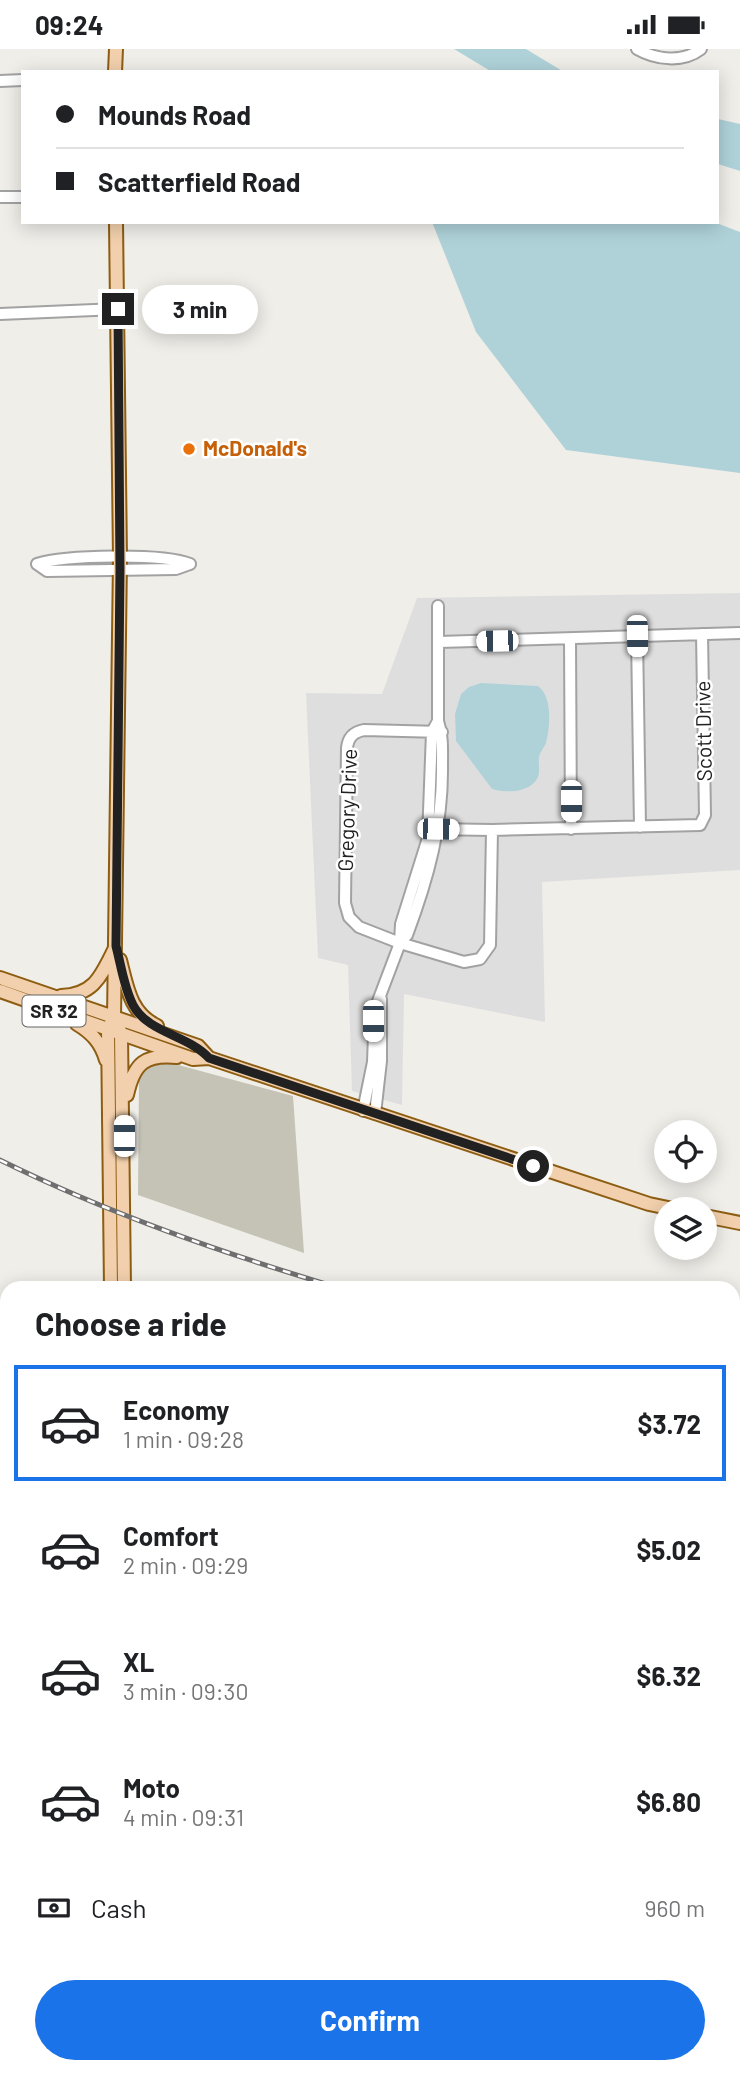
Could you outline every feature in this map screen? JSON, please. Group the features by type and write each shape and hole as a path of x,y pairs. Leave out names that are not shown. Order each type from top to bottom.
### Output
{"main road":[{"path":"115,70 116,49"},
{"path":"109,224 116,237"},
{"path":"111,1281 110,1079 116,946 120,564 116,224"},
{"path":"116,237 121,224"},
{"path":"116,946 131,999 138,1011 148,1022 198,1046 209,1058"},
{"name":"SR 32","path":"0,978 55,996 76,995 85,992 104,969 116,946"},
{"name":"SR 32","path":"0,991 52,1010 111,1024"},
{"path":"55,996 111,1024 198,1046"},
{"path":"52,1010 93,1036 101,1048 110,1079"},
{"path":"111,1024 121,1034 193,1059"},
{"path":"121,1034 124,1281"},
{"path":"124,1109 133,1075 144,1062 160,1056 209,1058 654,1205"},
{"path":"717,1218 740,1223"}],"street":[{"path":"637,49 655,56 672,58 695,54 701,49"},
{"path":"0,81 21,80"},
{"path":"0,197 21,197"},
{"path":"0,314 118,309"},
{"path":"120,564 51,560 37,564 47,571 120,564 177,559 190,564 176,569 120,564"},
{"path":"369,1112 373,1021 400,943 407,935 422,893 434,829 438,606"},
{"path":"439,642 740,633"},
{"name":"Scott Drive","path":"640,827 700,825 705,815 702,634"},
{"path":"434,829 640,827 637,636"},
{"path":"570,639 571,828"},
{"name":"Gregory Drive","path":"437,728 364,730 352,736 347,748 346,910 359,927 400,943 464,962 473,961 485,954 490,945 492,830"}],"shaded area":[{"path":"740,593 740,870 542,882 545,1022 404,994 402,1105 352,1091 348,965 318,958 306,693 382,694 417,598"},
{"path":"171,1063 293,1096 304,1253 138,1195 139,1080 148,1066"}],"water":[{"path":"454,49 526,49 561,70 489,70"},
{"path":"719,119 740,124 740,171 719,164"},
{"path":"433,224 719,224 740,232 740,473 566,450 476,332"},
{"path":"481,683 538,686 546,697 549,729 539,757 537,779 528,787 510,791 492,789 456,741 455,714 461,694 469,687"}],"railway":[{"path":"0,1160 125,1215 316,1281"}],"place":[{"name":"McDonald's","path":"189,449"}],"route":[{"path":"118,309 120,570 116,946 132,1003 148,1022 198,1046 209,1058 533,1166"}]}
